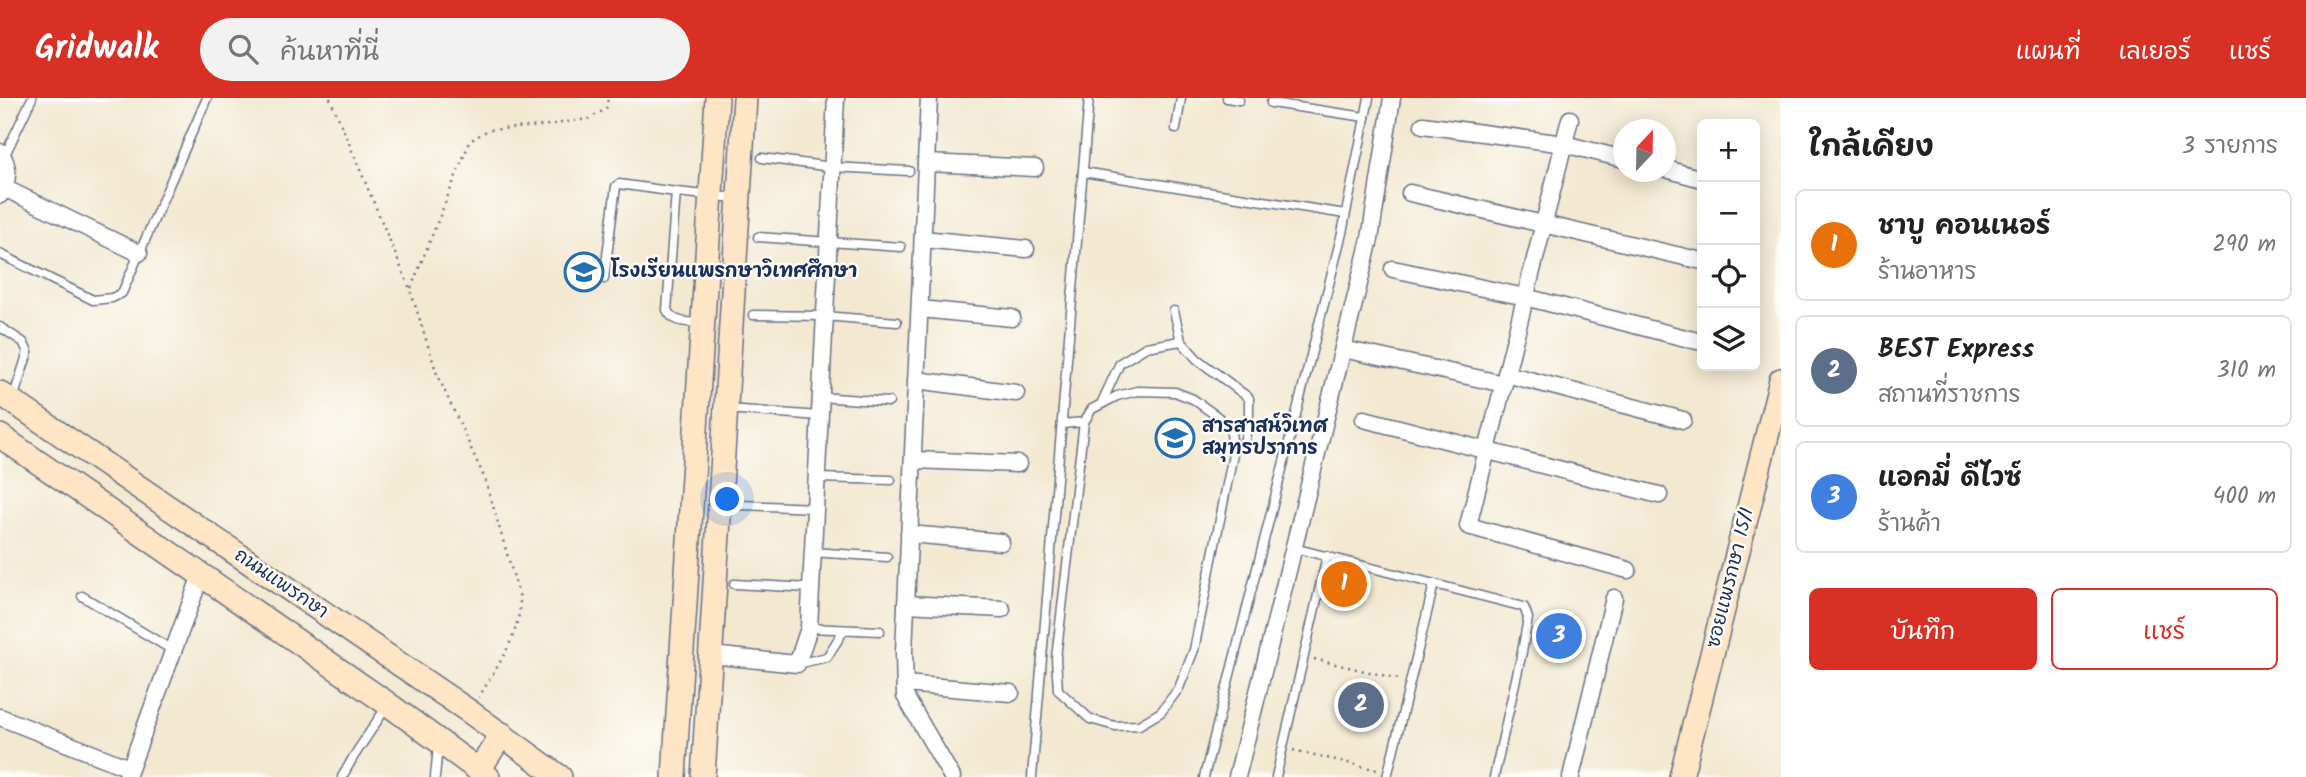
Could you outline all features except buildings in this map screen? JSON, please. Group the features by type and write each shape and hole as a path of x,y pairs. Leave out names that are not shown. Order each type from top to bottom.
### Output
{"street":[{"path":"674,777 700,323 718,98"},
{"path":"703,777 746,98"},
{"path":"711,655 797,664 808,628 836,98"},
{"path":"929,98 906,604 905,696 953,777"},
{"path":"1237,777 1370,239 1392,98"},
{"path":"1570,118 1468,526 1628,570"},
{"path":"1423,125 1564,144 1613,156"},
{"path":"2,155 8,169 2,192 139,253"},
{"path":"926,163 1035,168"},
{"path":"1676,172 1697,178"},
{"path":"1410,193 1697,260"},
{"path":"923,239 1026,249"},
{"path":"1393,270 1525,297 1697,341"},
{"path":"919,309 1012,318"},
{"path":"1343,349 1505,379 1682,419"},
{"path":"916,380 1017,393"},
{"name":"ซอยแพรกษา 15/1","path":"1681,777 1781,380"},
{"name":"ถนนแพรกษา","path":"6,397 470,712 561,777"},
{"path":"1364,419 1659,495"},
{"name":"ถนนแพรกษา","path":"0,436 388,704 484,774"},
{"path":"913,460 1018,464"},
{"path":"909,534 1000,542"},
{"path":"0,717 128,773 201,575"},
{"path":"1571,777 1614,598"},
{"path":"906,604 1002,609"},
{"path":"905,684 1011,694"},
{"path":"484,774 502,734"}],"lane":[{"path":"2,155 32,98"},
{"path":"0,254 93,300 112,298 122,293 207,98"},
{"path":"1032,777 1089,98"},
{"path":"1176,129 1181,98"},
{"path":"1227,98 1239,100"},
{"path":"1204,777 1345,215 1369,98"},
{"path":"1271,103 1302,102 1365,117"},
{"path":"762,158 832,167 909,171"},
{"path":"1083,172 1345,215"},
{"path":"604,279 616,186 619,184 740,198"},
{"path":"676,192 667,310 670,317 677,320 700,323"},
{"path":"758,237 901,247"},
{"path":"1174,312 1181,341 1197,359 1249,398 1249,420 1244,443 1234,449"},
{"path":"753,315 824,316 897,322"},
{"path":"0,327 23,342 29,352 6,397"},
{"path":"1102,402 1120,363 1146,348 1181,341"},
{"path":"1137,391 1175,392 1193,400 1218,417 1230,429 1234,449 1194,650 1179,688 1161,712 1139,725 1115,726 1090,719 1058,690 1056,658 1084,422 1102,402 1137,391"},
{"path":"820,397 889,402"},
{"path":"728,409 819,416"},
{"path":"1062,424 1084,422"},
{"path":"816,478 891,480"},
{"path":"740,505 815,508"},
{"path":"1294,548 1524,607 1528,618 1494,777"},
{"path":"813,552 887,557"},
{"path":"1276,777 1327,556"},
{"path":"734,584 811,588"},
{"path":"1388,775 1434,584"},
{"path":"82,596 174,651"},
{"path":"808,628 880,631"},
{"path":"797,664 827,657 844,630"},
{"path":"342,777 388,704"},
{"path":"435,777 439,740"}],"path":[{"path":"330,98 410,289 437,374 485,479 520,598 520,614 515,634 470,712"},
{"path":"410,289 470,141 488,130 588,119 606,109 608,98"},
{"path":"1304,656 1410,682"},
{"path":"1282,748 1388,775"}],"place":[{"name":"โรงเรียนแพรกษาวิเทศศึกษา","path":"584,272"},
{"name":"สารสาสน์วิเทศ สมุทรปราการ","path":"1175,438"},
{"name":"ชาบู คอนเนอร์","path":"1344,584"},
{"name":"แอคมี่ ดีไวซ์","path":"1559,636"},
{"name":"BEST Express","path":"1361,705"}]}
